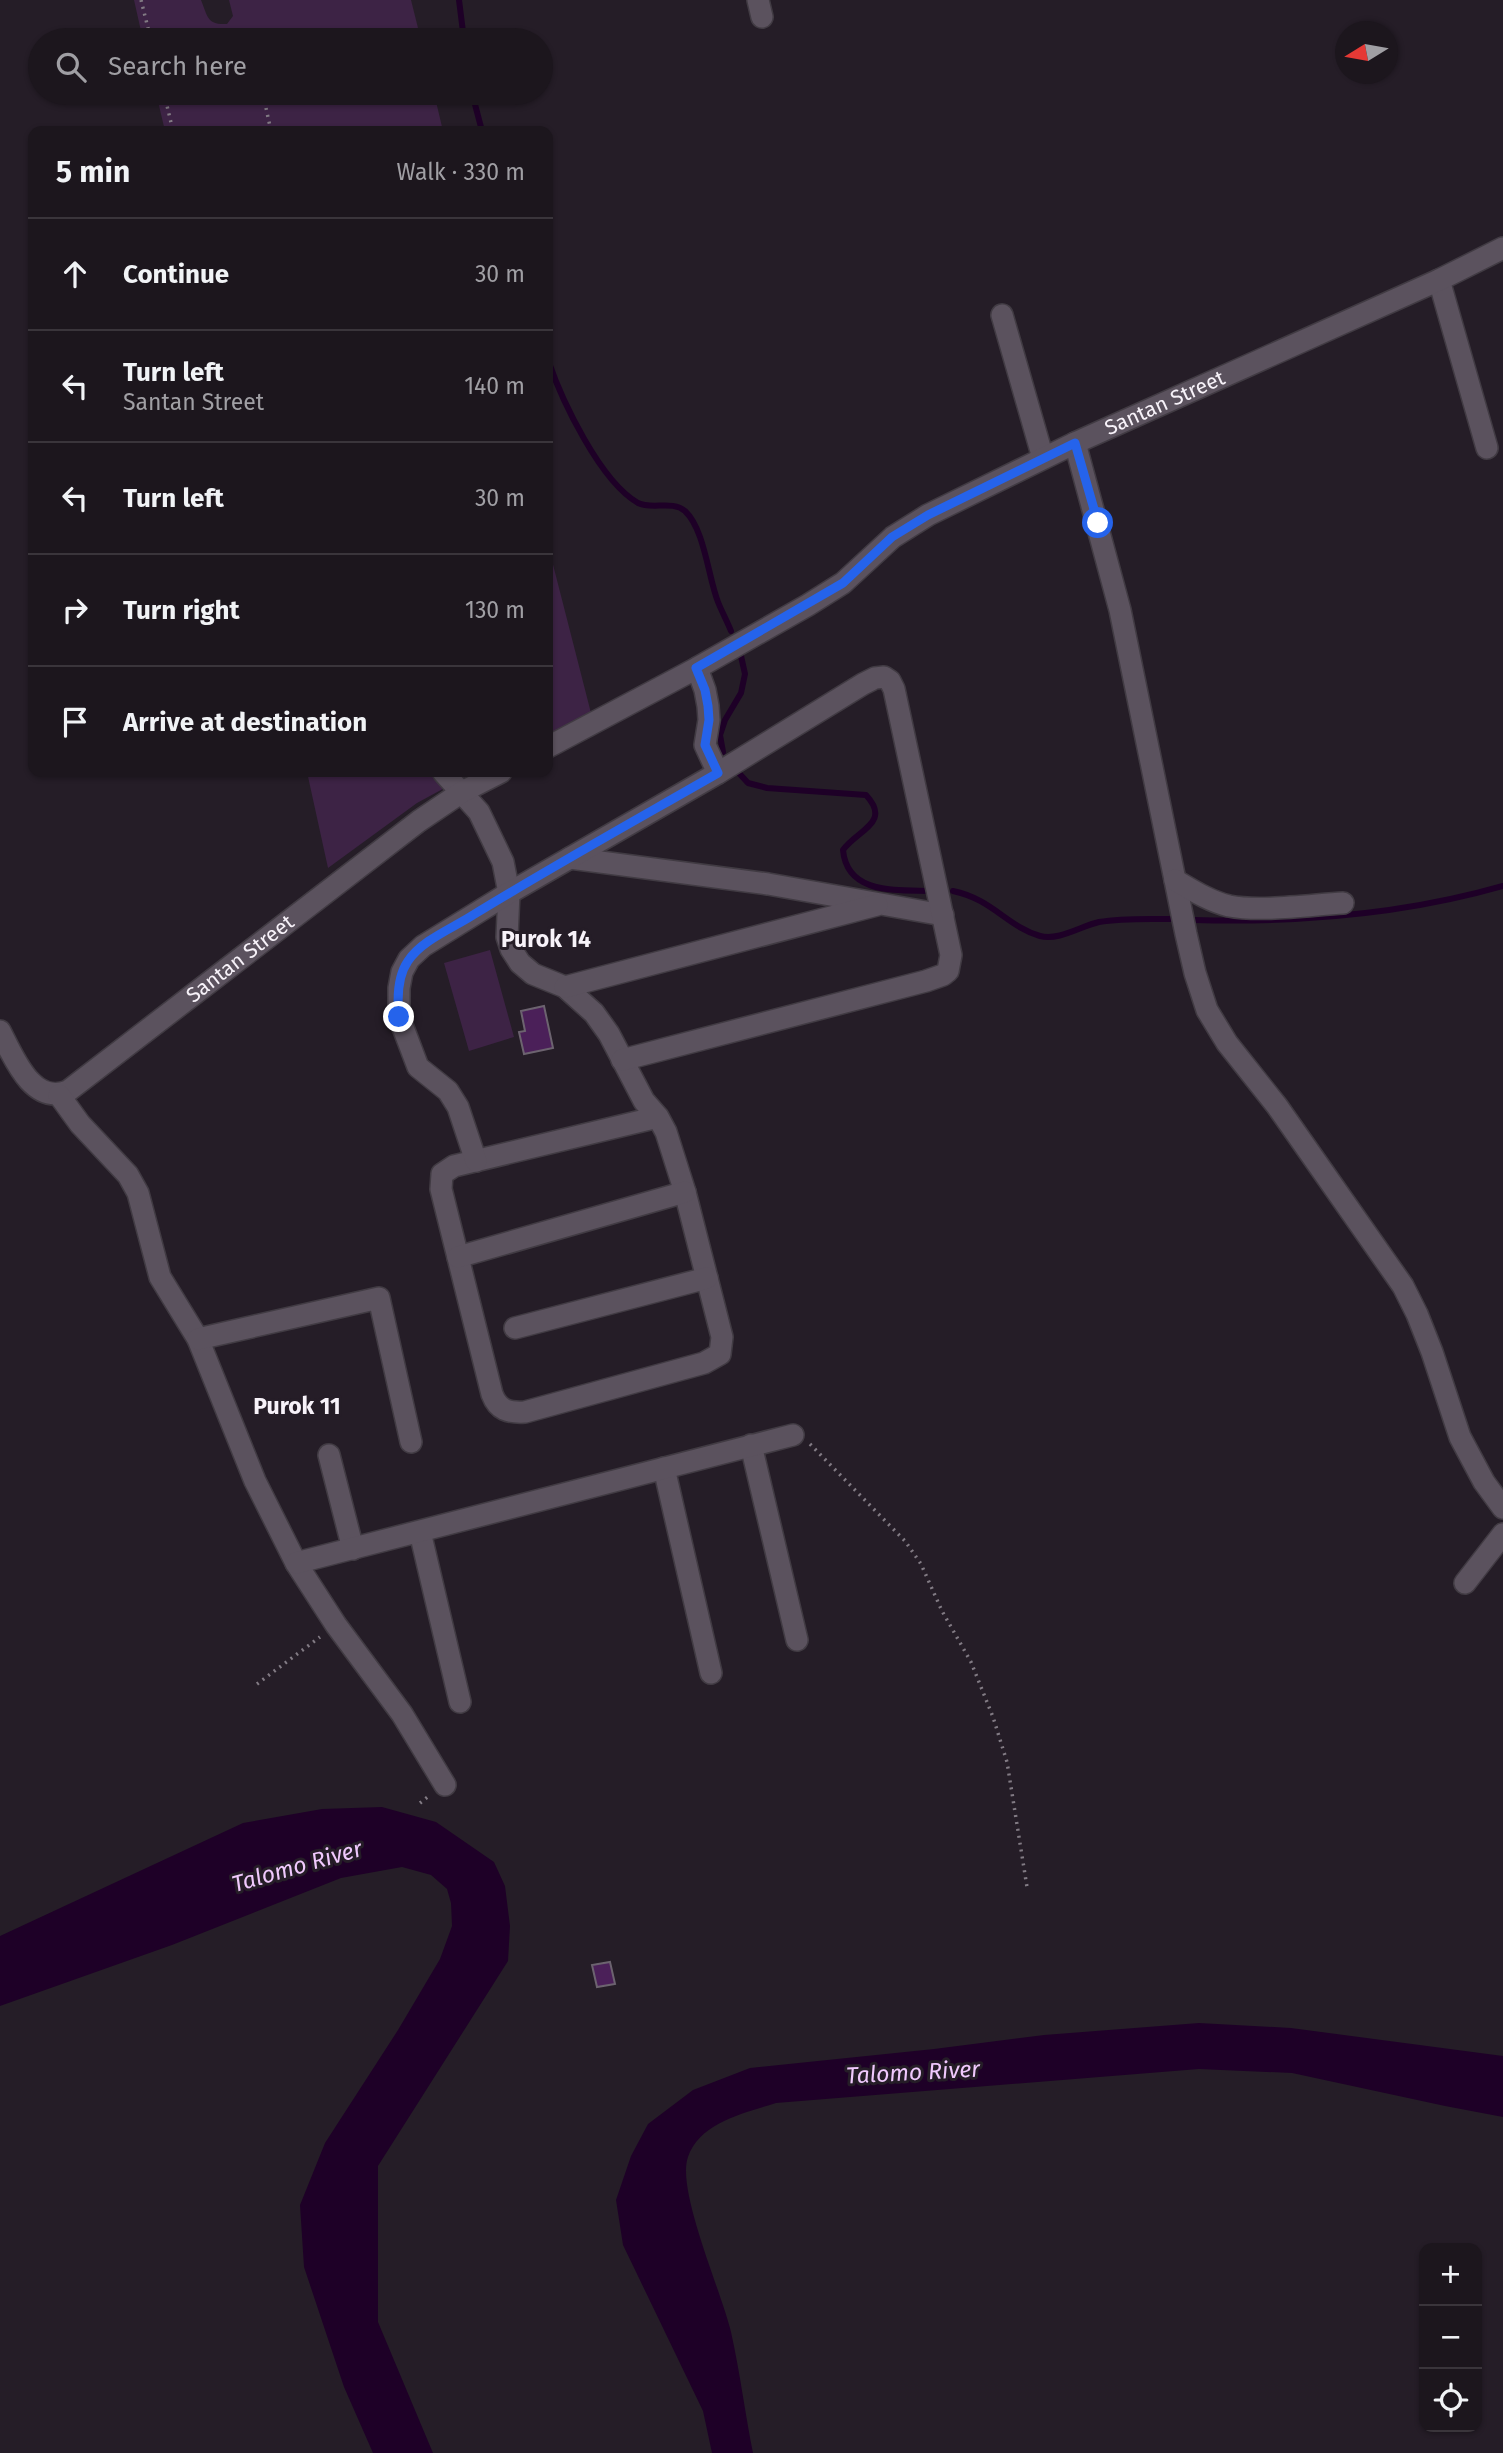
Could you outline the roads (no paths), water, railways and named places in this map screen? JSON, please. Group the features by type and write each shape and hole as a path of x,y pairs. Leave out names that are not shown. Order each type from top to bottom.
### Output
{"street":[{"name":"Santan Street","path":"553,744 696,668 843,583 892,537 928,515 1075,443 1439,281 1503,248"},
{"path":"1439,281 1487,448"},
{"path":"1002,315 1043,458"},
{"path":"1075,443 1120,610 1195,973 1207,1010 1227,1043 1277,1106 1403,1286 1432,1352 1460,1437 1484,1482 1503,1508"},
{"path":"696,668 708,706 705,745 718,773"},
{"path":"476,1161 458,1107 448,1091 418,1067 399,1017 398,988 409,959 423,946 509,893 718,773 863,684 884,677 890,681 894,689 951,955 950,965 943,975 622,1060"},
{"path":"448,777 479,812 503,862 509,893 506,925 511,949 520,963 533,974 565,987 594,1013 644,1101 658,1117 674,1151 722,1337 720,1354 714,1359 538,1408 513,1413 503,1410 495,1403 492,1394 440,1180 447,1170 476,1161 658,1117"},
{"name":"Santan Street","path":"58,1095 81,1083 419,821 462,792 491,777"},
{"path":"570,858 690,873 943,915"},
{"path":"1175,880 1208,899 1230,906 1343,903"},
{"path":"565,987 884,904"},
{"path":"0,1031 24,1076 47,1093 58,1095 80,1124 114,1157 128,1175 138,1193 160,1277 198,1339 255,1481 296,1563 336,1625 402,1714 445,1785"},
{"path":"458,1257 685,1192"},
{"path":"515,1328 707,1278"},
{"path":"198,1339 379,1298 411,1442"},
{"path":"296,1563 793,1435"},
{"path":"751,1445 797,1640"},
{"path":"329,1455 353,1549"},
{"path":"664,1468 711,1673"},
{"path":"420,1532 460,1702"},
{"path":"1465,1583 1503,1534"}],"water":[{"name":"Talomo River","path":"382,1807 436,1822 494,1862 505,1886 510,1926 508,1961 378,2166 378,2322 433,2453 373,2453 344,2387 304,2267 300,2205 325,2143 440,1959 452,1926 447,1889 431,1875 402,1867 341,1878 172,1945 0,2006 0,1936 243,1823 322,1809"},
{"name":"Talomo River","path":"1199,2023 1291,2028 1503,2056 1503,2117 1292,2073 1199,2069 776,2103 738,2115 702,2135 688,2157 686,2172 694,2217 731,2332 753,2453 712,2453 703,2411 623,2245 616,2200 631,2156 648,2124 693,2090 750,2068 1044,2035"}],"waterway":[{"path":"459,0 462,28"},
{"path":"475,105 481,126"},
{"path":"553,372 584,439 610,477 624,492 644,505 680,508 692,519 702,542 718,602 731,631"},
{"path":"723,752 720,735 725,720 741,693 745,674 741,656"},
{"path":"737,771 748,783 767,788 866,795 873,805 874,819 870,826 843,850 846,864 853,875 875,887 929,891"},
{"path":"1194,920 1272,920 1350,915 1427,904 1503,886"},
{"path":"953,891 979,900 1029,932 1047,937 1108,921 1170,919"}],"district":[{"name":"Purok 14","path":"546,939"},
{"name":"Purok 11","path":"297,1406"}]}
